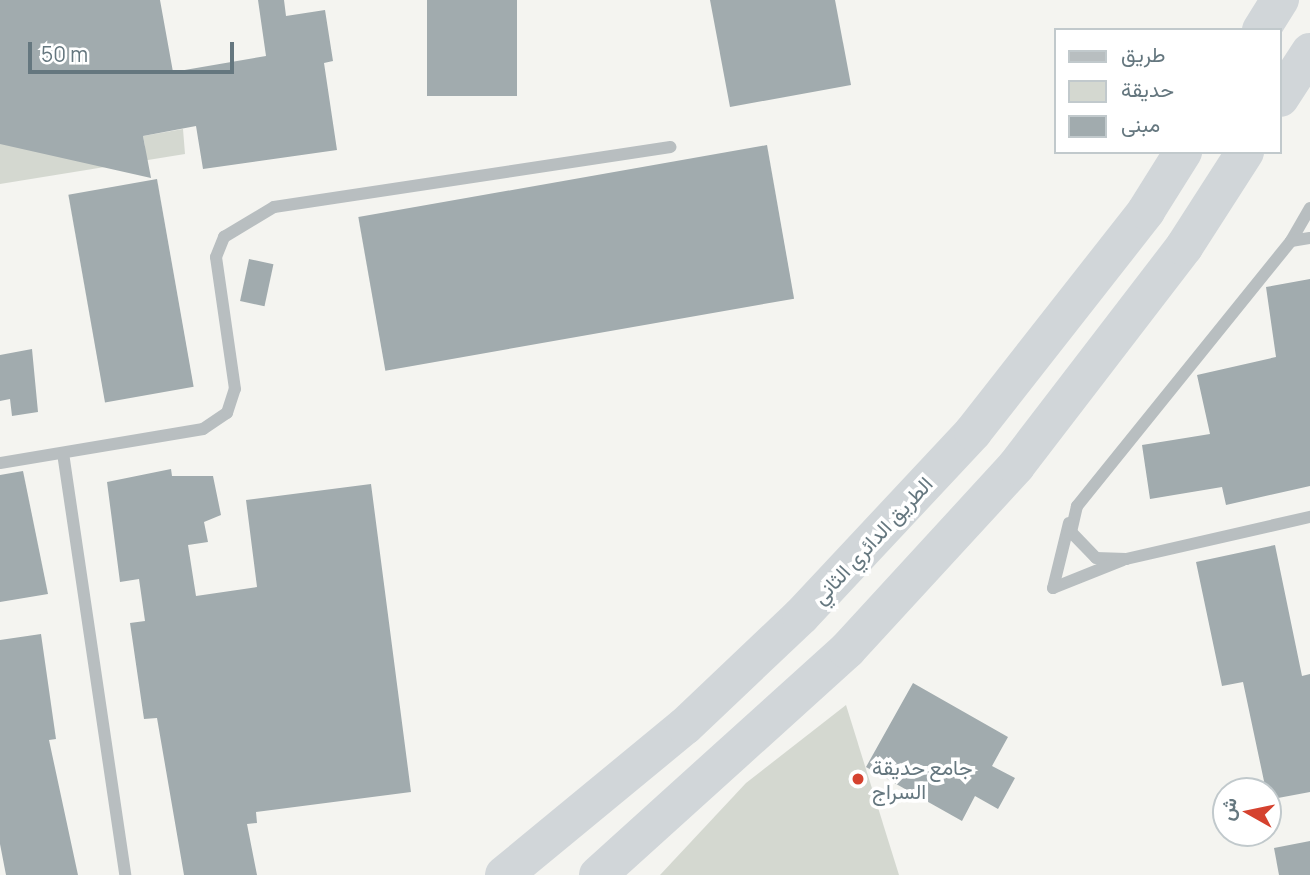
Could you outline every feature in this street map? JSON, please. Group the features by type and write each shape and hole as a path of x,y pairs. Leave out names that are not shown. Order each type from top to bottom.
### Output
{"highway":[{"path":"1262,28 1280,0"},
{"path":"1282,95 1310,52"},
{"name":"الطريق الدائري الثاني","path":"504,875 643,763 801,616 973,432 1146,211 1182,154"},
{"path":"598,875 847,650 1016,466 1184,247 1244,154"}],"street":[{"path":"0,463 203,429 227,413 235,389 216,257 224,237 274,207 670,147"},
{"path":"1310,208 1290,241 1077,506 1052,588 1126,559 1310,517"},
{"path":"1290,241 1310,237"},
{"path":"63,453 125,875"},
{"path":"1077,506 1071,532 1085,552 1126,559"}],"green space":[{"path":"183,129 185,154 0,184 0,144 145,146 143,136"},
{"path":"846,705 899,875 660,875 746,783"}],"building":[{"path":"0,0 160,0 173,72 266,56 258,0 284,0 286,16 325,10 333,61 324,63 337,150 203,169 196,126 143,136 151,178 0,144"},
{"path":"427,0 517,0 517,96 427,96"},
{"path":"710,0 835,0 851,85 730,107"},
{"path":"767,145 794,299 385,371 358,217"},
{"path":"157,179 194,387 105,402 68,195"},
{"path":"249,259 273,264 265,306 240,301"},
{"path":"1310,279 1310,486 1226,505 1222,487 1150,499 1142,445 1210,434 1197,375 1276,357 1266,287"},
{"path":"32,349 38,412 12,416 10,399 0,401 0,355"},
{"path":"171,469 172,476 213,476 221,515 204,522 208,542 188,545 196,596 257,587 246,500 371,484 411,792 256,812 257,823 247,824 257,875 184,875 157,718 144,719 130,623 145,621 139,579 120,582 107,482"},
{"path":"23,471 48,594 0,602 0,475"},
{"path":"1275,545 1302,676 1310,674 1310,792 1282,797 1282,777 1263,777 1243,682 1222,686 1196,562"},
{"path":"41,634 56,739 49,740 78,875 6,875 0,844 0,640"},
{"path":"913,683 1008,737 992,766 1015,778 998,809 975,796 962,821 866,767"},
{"path":"1310,841 1310,875 1279,875 1274,848"}],"place":[{"name":"جامع حديقة السراج","path":"858,779"}]}
